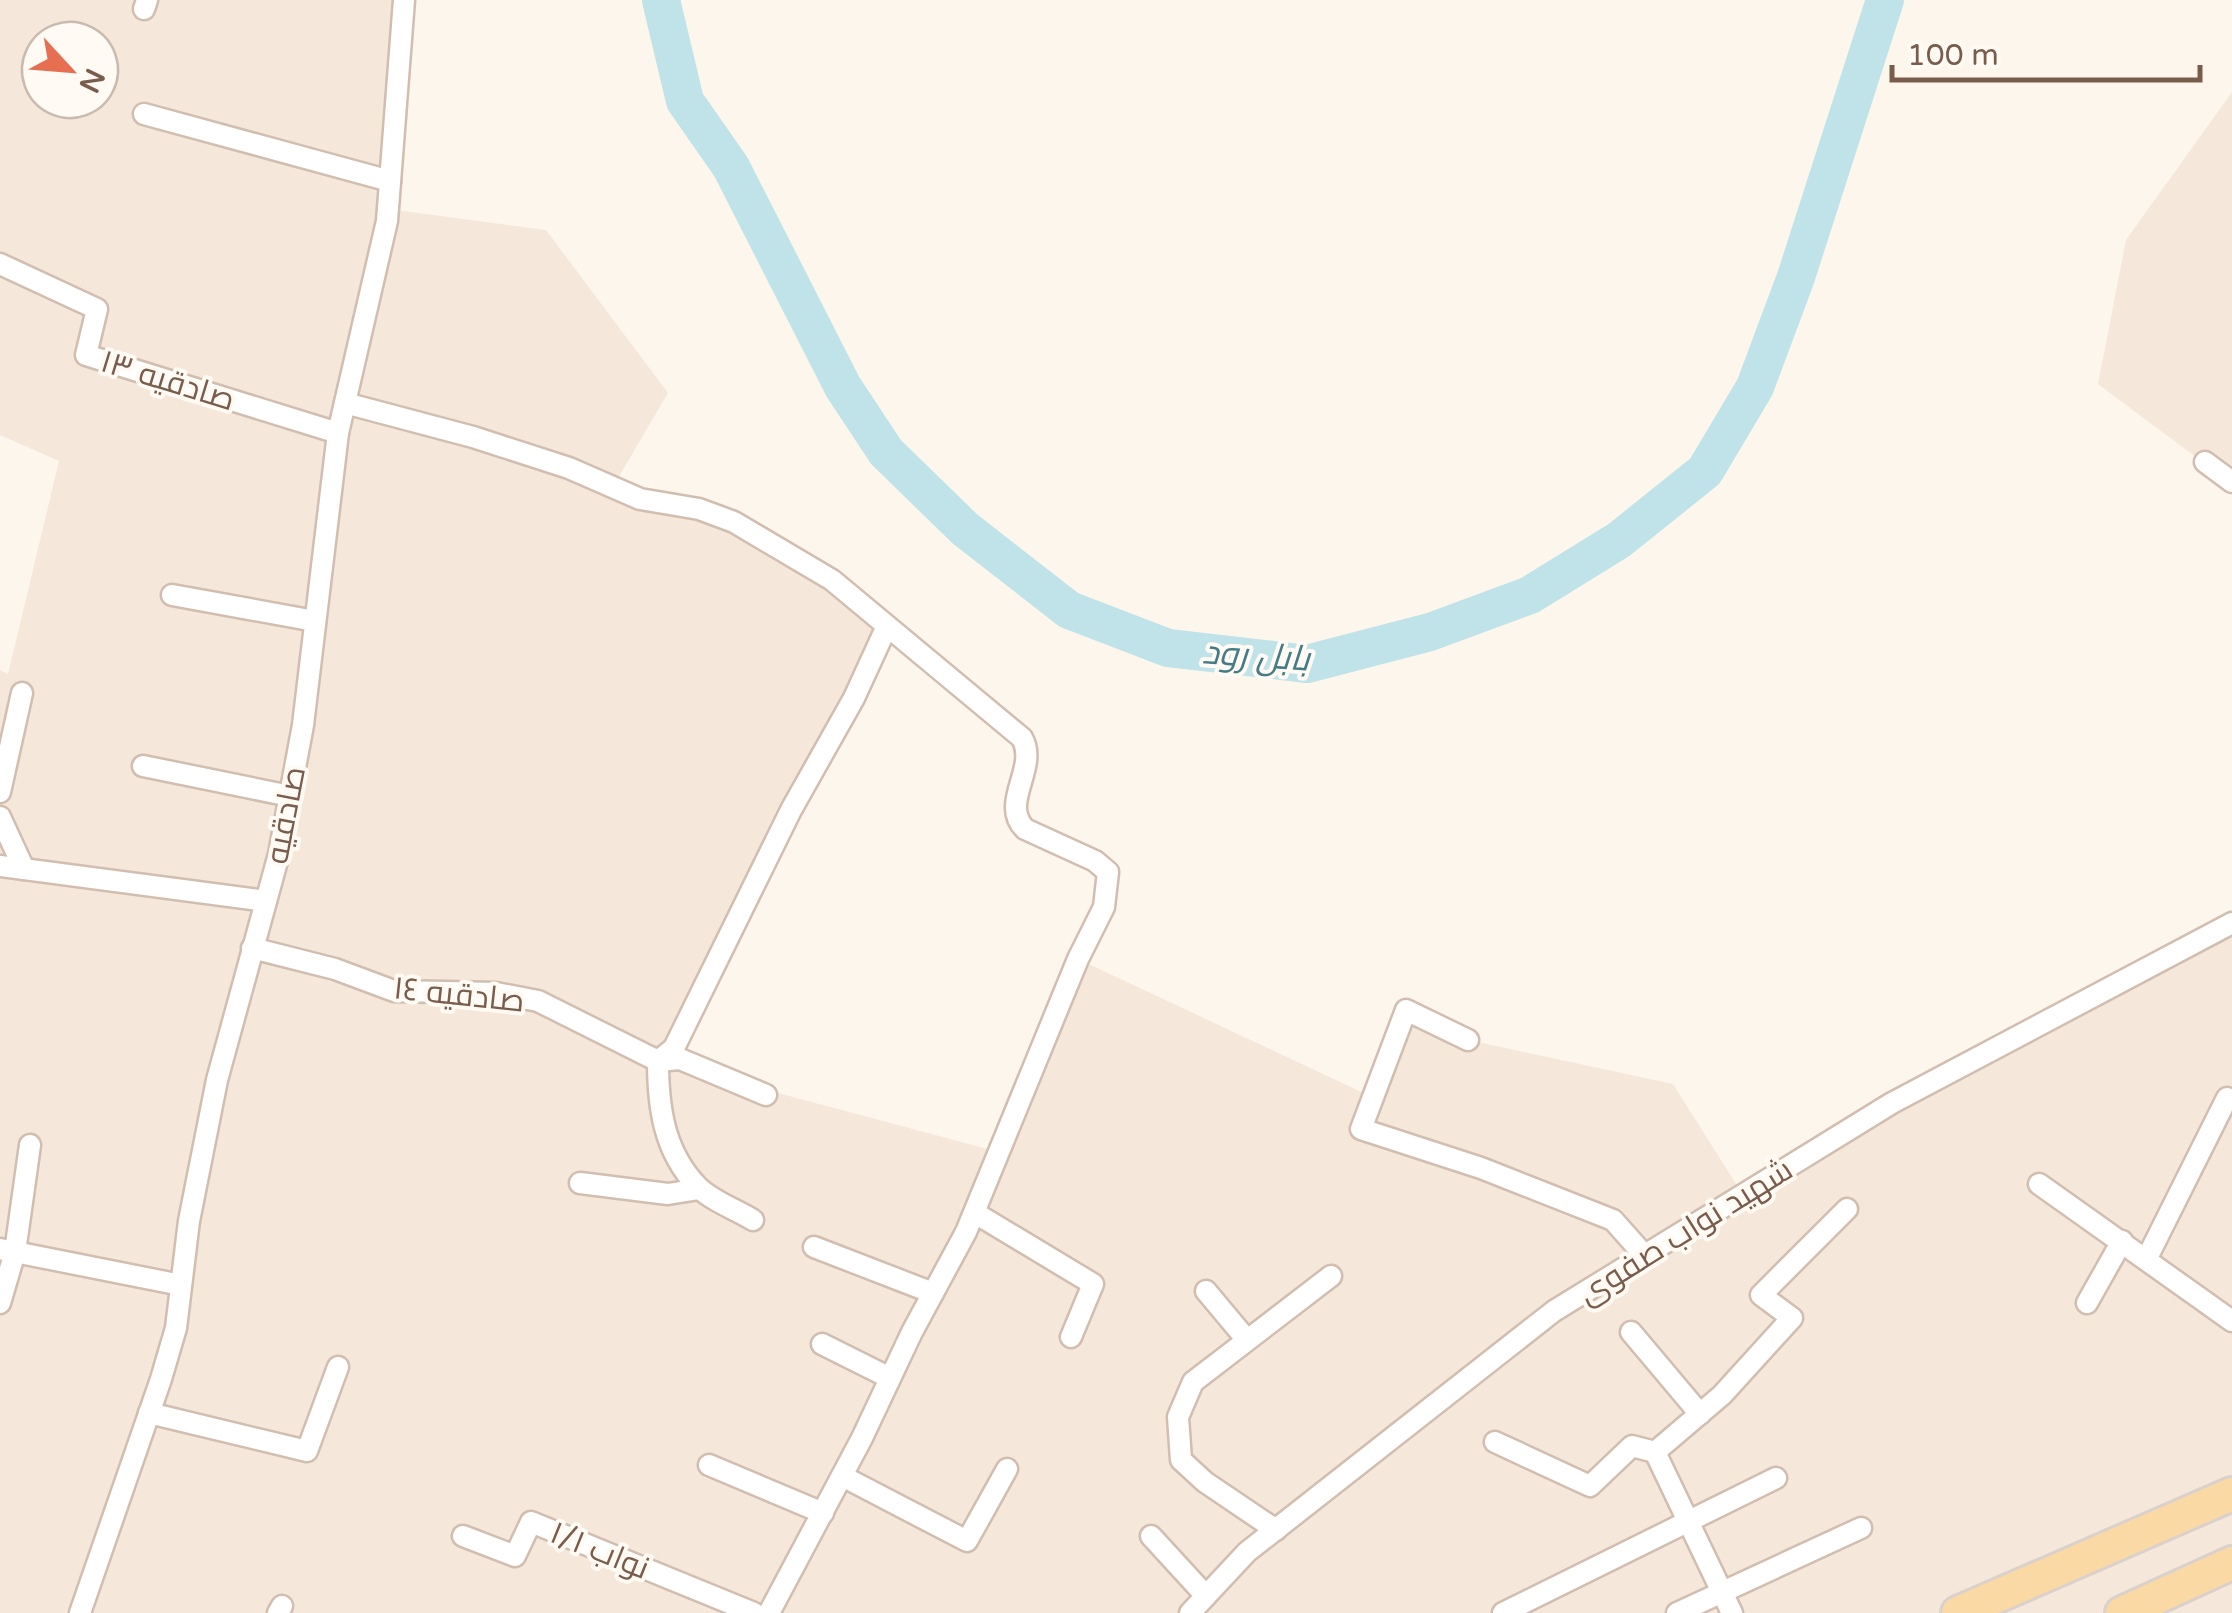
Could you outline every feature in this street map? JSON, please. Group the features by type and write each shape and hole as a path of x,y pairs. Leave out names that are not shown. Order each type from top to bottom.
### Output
{"main road":[{"path":"1958,1613 2232,1494"},
{"path":"2122,1613 2232,1563"}],"street":[{"name":"صادقیه","path":"88,1610 176,1328 189,1221 217,1080 280,854 316,620 338,433 387,221 404,0"},
{"path":"144,114 390,181"},
{"name":"صادقیه ۱۳","path":"0,264 97,309 86,355 338,433"},
{"path":"345,403 568,468 640,499 698,509 734,522 832,580 1022,738 1028,753 1016,804 1018,822 1025,829 1096,861 1108,872 1104,907 1078,959 974,1212 769,1613"},
{"path":"2205,462 2232,482"},
{"path":"172,595 316,620"},
{"path":"753,1220 699,1188 666,1138 658,1093 658,1061 674,1048 791,810 854,698 886,626"},
{"path":"0,792 22,694"},
{"path":"144,766 290,796"},
{"path":"0,817 24,869"},
{"path":"0,866 266,901"},
{"name":"شهید نواب صفوی","path":"1190,1613 1247,1552 1554,1312 1892,1103 2232,923"},
{"name":"صادقيه ١٤","path":"252,948 335,969 394,992 496,993 538,1001 658,1061 680,1059 766,1095"},
{"path":"1468,1040 1406,1010 1361,1129 1480,1168 1613,1220 1645,1256"},
{"path":"2148,1258 2228,1098"},
{"path":"0,1303 30,1145"},
{"path":"580,1183 668,1194 699,1188"},
{"path":"2039,1184 2232,1321"},
{"path":"1655,1452 1722,1395 1792,1318 1761,1294 1847,1208"},
{"path":"974,1212 1093,1284 1070,1337"},
{"path":"2087,1302 2122,1241"},
{"path":"814,1247 933,1293"},
{"path":"7,1251 181,1285"},
{"path":"1276,1530 1205,1482 1181,1460 1178,1417 1193,1382 1331,1276"},
{"path":"1206,1292 1247,1340"},
{"path":"1630,1332 1700,1414"},
{"path":"822,1344 890,1378"},
{"path":"149,1413 307,1452 338,1367"},
{"path":"1495,1442 1590,1486 1632,1446 1655,1452 1728,1603"},
{"path":"709,1465 823,1513"},
{"path":"842,1476 967,1541 1006,1470"},
{"path":"1503,1613 1776,1478"},
{"name":"نواب ۱/۱","path":"464,1536 515,1556 531,1522 754,1613"},
{"path":"1677,1613 1728,1603 1861,1528"},
{"path":"1151,1536 1206,1596"}],"shaded area":[{"path":"0,0 402,0 388,209 546,230 668,393 614,485 786,550 887,626 658,1061 999,1152 1078,959 1372,1097 1406,1010 1468,1040 1673,1084 1743,1195 2232,926 2232,1613 0,1613 0,670 8,674 59,461 0,435"},
{"path":"2232,92 2232,484 2098,384 2126,240"}],"waterway":[{"name":"بابل رود","path":"661,0 685,101 731,167 843,387 886,452 965,529 1069,610 1168,648 1307,664 1430,632 1530,595 1619,540 1705,471 1755,387 1796,277 1885,0"}]}
